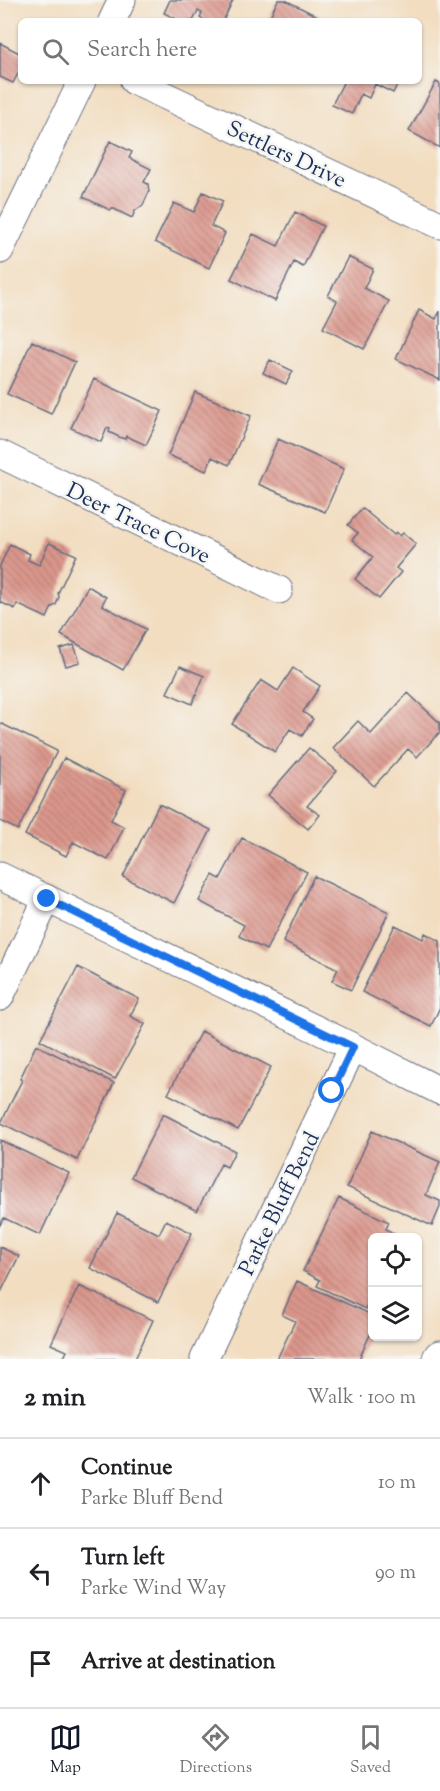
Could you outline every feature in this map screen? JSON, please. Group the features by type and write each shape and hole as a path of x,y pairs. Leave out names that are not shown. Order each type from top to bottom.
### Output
{"street":[{"path":"113,18 122,0"},
{"path":"0,250 81,84"},
{"name":"Settlers Drive","path":"140,84 440,225"},
{"name":"Deer Trace Cove","path":"0,454 279,590"},
{"path":"0,876 440,1091"},
{"path":"0,996 47,899"},
{"name":"Parke Bluff Bend","path":"204,1359 353,1047"}],"building":[{"path":"170,0 233,0 224,18 200,18 202,13 198,11 194,18 174,18 164,13"},
{"path":"278,0 285,0 321,18 269,18"},
{"path":"0,43 18,52 18,74 13,83 0,77"},
{"path":"436,82 440,84 440,148 409,131"},
{"path":"342,84 375,84 369,98 361,94 352,114 332,105"},
{"path":"375,84 398,84 393,93"},
{"path":"110,141 132,152 129,158 151,169 144,182 148,184 149,192 143,205 135,211 132,218 83,197"},
{"path":"203,192 223,201 211,226 225,233 209,268 155,242 174,203 194,212"},
{"path":"295,212 323,226 303,267 294,262 275,301 231,279 253,234 278,246"},
{"path":"348,257 373,269 364,288 389,301 364,349 323,328 337,301 328,296"},
{"path":"419,310 436,319 440,311 440,380 396,359"},
{"path":"32,341 75,362 51,414 7,394"},
{"path":"270,360 293,371 286,384 263,373"},
{"path":"94,379 162,411 146,445 126,436 125,439 119,437 109,432 110,429 107,428 101,442 71,428"},
{"path":"195,392 251,416 229,465 212,457 206,471 168,455"},
{"path":"278,439 344,469 325,512 258,484"},
{"path":"362,508 394,535 396,532 400,536 403,533 416,544 396,568 401,572 379,599 355,579 373,557 352,540 358,533 348,525"},
{"path":"49,543 76,555 58,593 56,605 52,607 47,618 17,604 15,609 0,602 0,566 10,544 30,554 28,560 39,565"},
{"path":"88,586 106,597 102,605 146,629 123,670 61,635"},
{"path":"74,645 80,662 66,666 60,649"},
{"path":"180,666 204,676 192,704 167,693"},
{"path":"293,668 320,686 303,712 313,719 302,736 290,729 275,752 232,724 261,680 278,691"},
{"path":"408,693 440,723 440,732 417,757 408,749 374,786 333,748 358,721 371,734"},
{"path":"0,723 57,751 18,830 0,821"},
{"path":"309,748 337,771 307,806 320,815 308,829 268,795"},
{"path":"64,758 126,790 111,820 124,827 108,860 73,842 66,856 25,835"},
{"path":"159,804 211,830 174,903 123,877"},
{"path":"242,838 307,872 266,950 239,936 244,925 199,901 213,875 220,879"},
{"path":"314,876 389,912 351,990 332,981 338,969 283,942"},
{"path":"395,925 423,939 425,933 440,941 440,1007 431,1026 362,992"},
{"path":"78,967 139,999 130,1016 145,1024 115,1079 40,1040"},
{"path":"201,1031 271,1067 238,1130 168,1094"},
{"path":"36,1045 114,1083 77,1160 1,1123"},
{"path":"163,1114 235,1151 227,1167 221,1164 197,1211 131,1177"},
{"path":"372,1131 440,1162 426,1195 440,1201 440,1207 432,1226 347,1187"},
{"path":"0,1140 69,1173 40,1235 4,1218 0,1225"},
{"path":"339,1198 389,1222 386,1229 393,1233 368,1233 368,1303 365,1309 317,1286 320,1280 303,1271"},
{"path":"117,1213 159,1234 166,1220 192,1233 158,1302 90,1268"},
{"path":"0,1247 19,1256 0,1294"},
{"path":"297,1281 368,1313 368,1339 359,1359 277,1359 295,1321 282,1315"},
{"path":"79,1286 153,1320 135,1359 63,1359 67,1351 51,1344"}],"route":[{"path":"47,899 353,1047 332,1091"}]}
